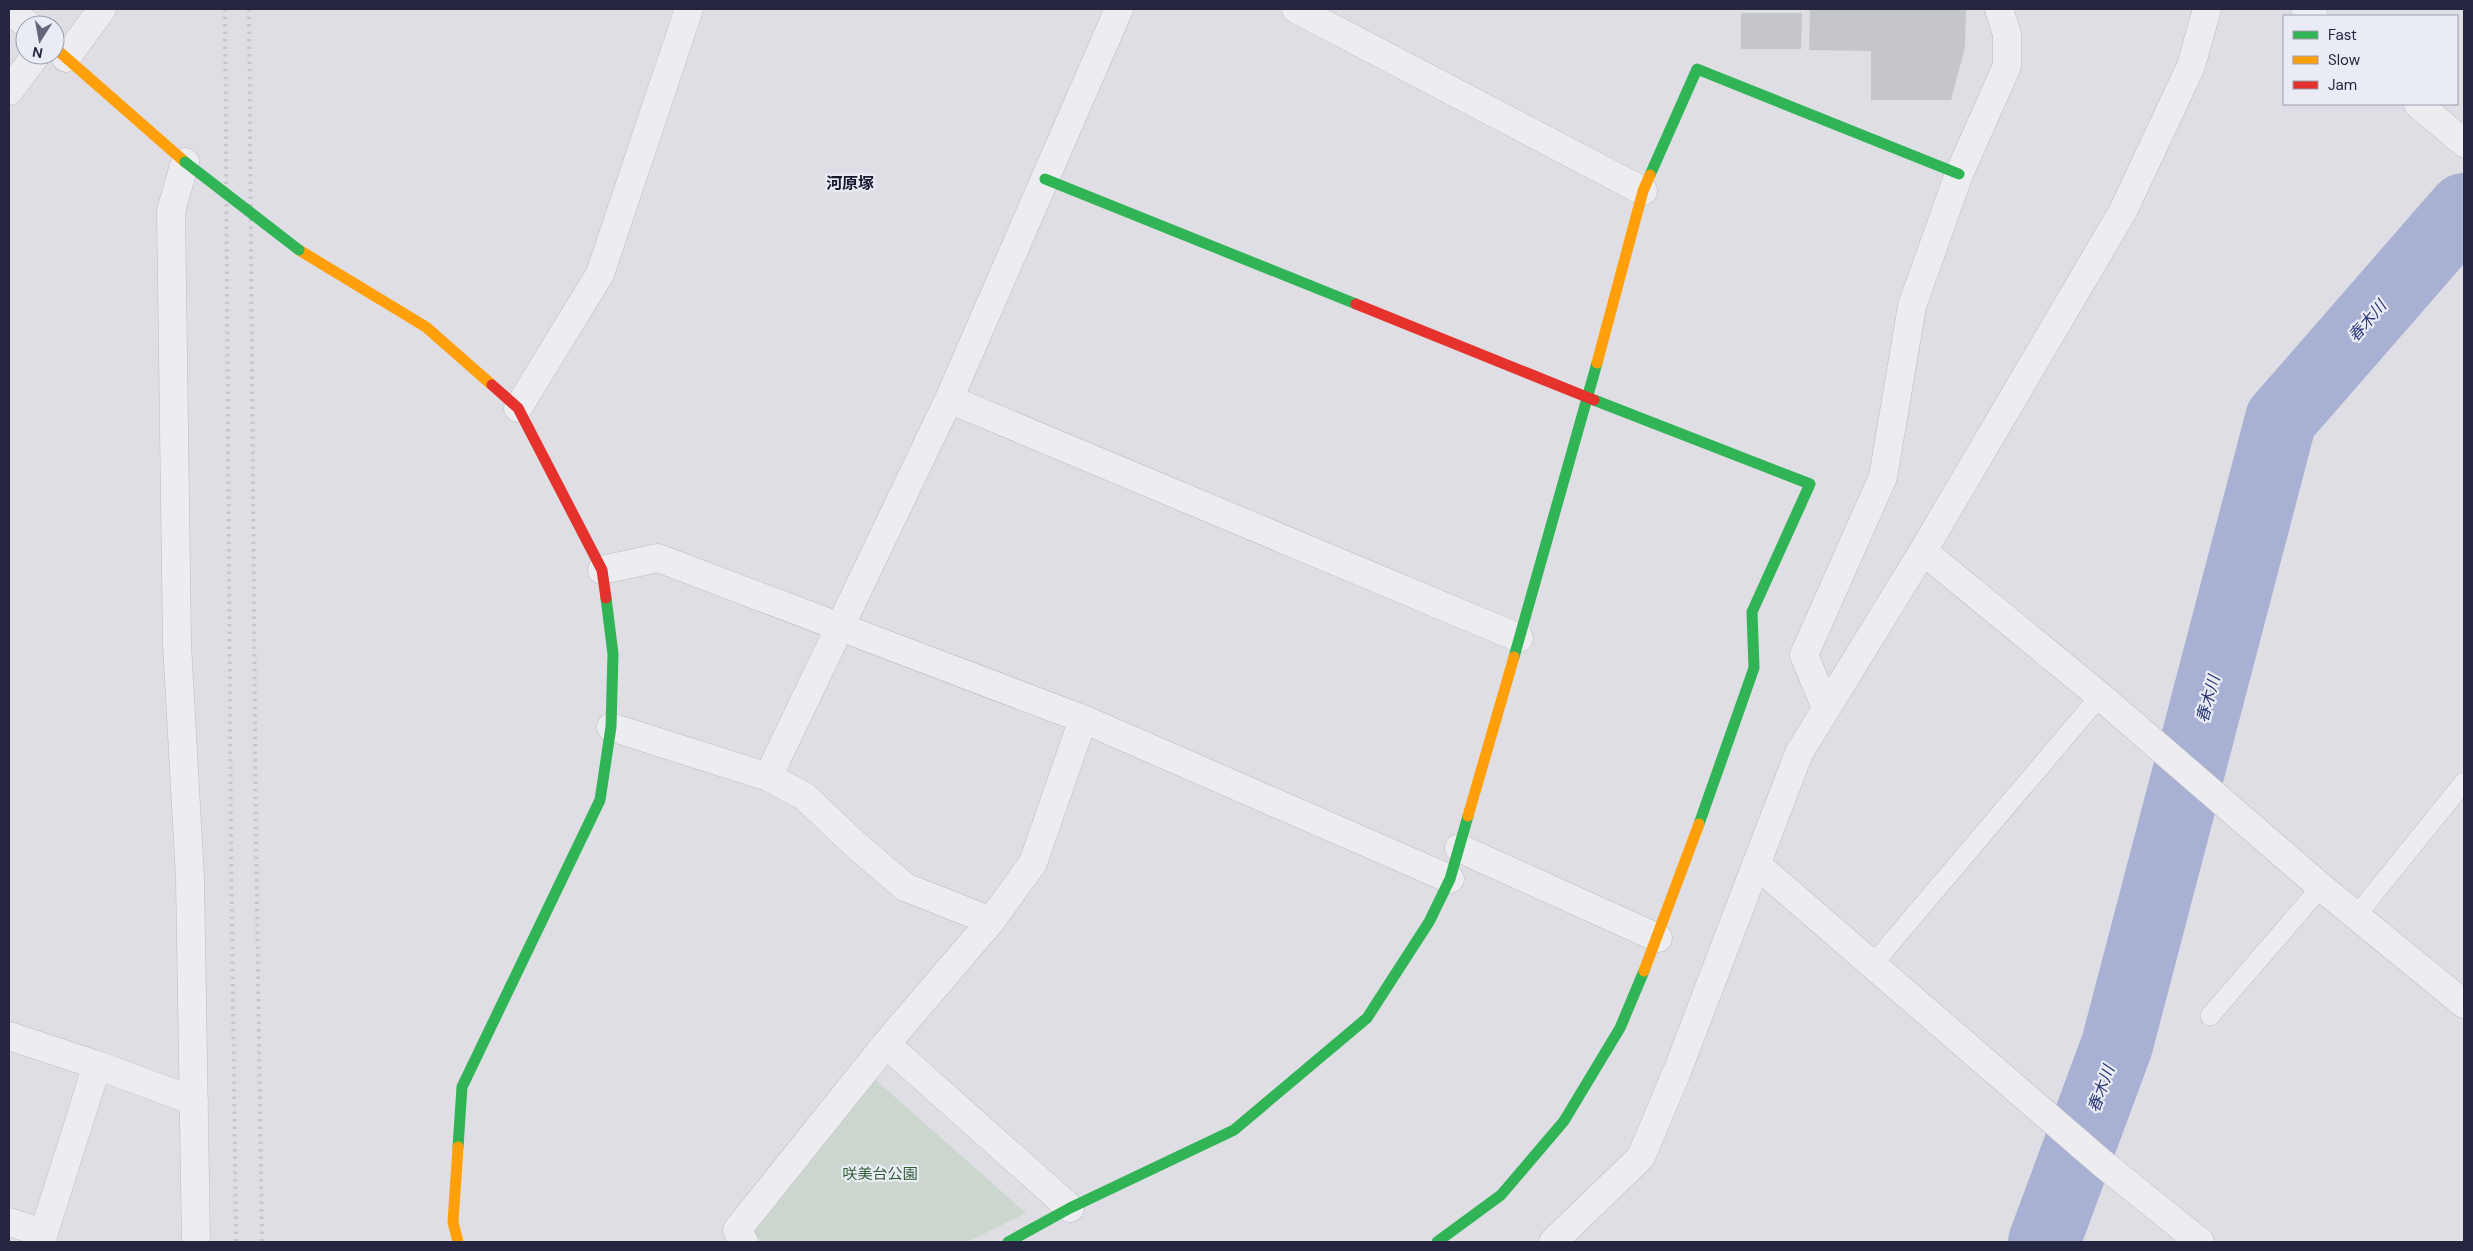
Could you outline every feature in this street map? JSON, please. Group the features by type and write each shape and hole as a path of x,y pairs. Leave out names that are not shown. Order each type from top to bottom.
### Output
{"street":[{"path":"65,49 102,9"},
{"path":"518,408 600,274 689,9"},
{"path":"768,778 949,399 1119,9"},
{"path":"1296,9 1644,191"},
{"path":"1826,708 1804,654 1883,477 1912,306 1959,174 2007,66 2007,34 1999,9"},
{"path":"1552,1242 1641,1157 1678,1068 1799,754 1923,550 2123,211 2191,66 2206,9"},
{"path":"65,57 185,162 299,250 426,327 518,408 602,570 613,654 611,727 600,800 462,1087 453,1222 458,1242"},
{"path":"9,91 28,65"},
{"path":"1008,1242 1070,1208 1234,1130 1367,1018 1429,922 1450,879 1588,398 1644,191 1697,69 1959,174"},
{"path":"2419,105 2464,143"},
{"path":"185,162 171,211 177,644 190,878 196,1242"},
{"path":"1045,179 1588,398 1810,484 1752,612 1754,668 1658,938 1620,1028 1564,1121 1501,1195 1437,1242"},
{"path":"949,399 1519,638"},
{"path":"1923,550 2100,696 2321,887 2462,997"},
{"path":"602,570 658,558 1083,719 1450,879"},
{"path":"744,1242 737,1230 886,1044 991,921 1033,863 1083,719"},
{"path":"611,727 768,778 804,796 857,846 905,887 991,921"},
{"path":"1458,848 1658,938"},
{"path":"1756,864 2055,1122 2200,1242"},
{"path":"9,1036 97,1065 194,1101"},
{"path":"886,1044 1070,1208"},
{"path":"9,1222 42,1238 97,1065"}],"lane":[{"path":"1873,964 2100,696"},
{"path":"2356,916 2464,782"},
{"path":"2210,1016 2321,887"}],"green space":[{"name":"咲美台公園","path":"870,1075 1026,1213 967,1242 762,1242 754,1232 759,1218"}],"building":[{"path":"1810,9 1966,9 1965,47 1951,100 1871,100 1871,51 1809,50"},
{"path":"1741,13 1802,13 1801,49 1741,49"}],"waterway":[{"name":"春木川","path":"2044,1242 2117,1045 2281,419 2464,209"}],"railway":[{"path":"225,9 236,1242"},
{"path":"249,9 256,843 262,1242"}],"traffic: fast":[{"path":"1650,175 1697,69 1959,174"},
{"path":"185,162 299,250"},
{"path":"1045,179 1356,304"},
{"path":"1514,657 1597,363"},
{"path":"1594,400 1810,484 1752,612 1754,668 1699,824"},
{"path":"458,1147 462,1087 600,800 611,727 613,654 606,598"},
{"path":"1008,1242 1070,1208 1234,1130 1367,1018 1429,922 1450,879 1468,816"},
{"path":"1437,1242 1501,1195 1564,1121 1620,1028 1644,971"}],"traffic: slow":[{"path":"65,57 185,162"},
{"path":"1597,363 1643,191 1650,175"},
{"path":"299,250 426,327 492,385"},
{"path":"1468,816 1514,657"},
{"path":"1644,971 1699,824"},
{"path":"458,1147 453,1222 458,1242"}],"traffic: jam":[{"path":"1356,304 1594,400"},
{"path":"492,385 518,408 602,570 606,598"}],"district":[{"name":"河原塚","path":"850,183"}]}
